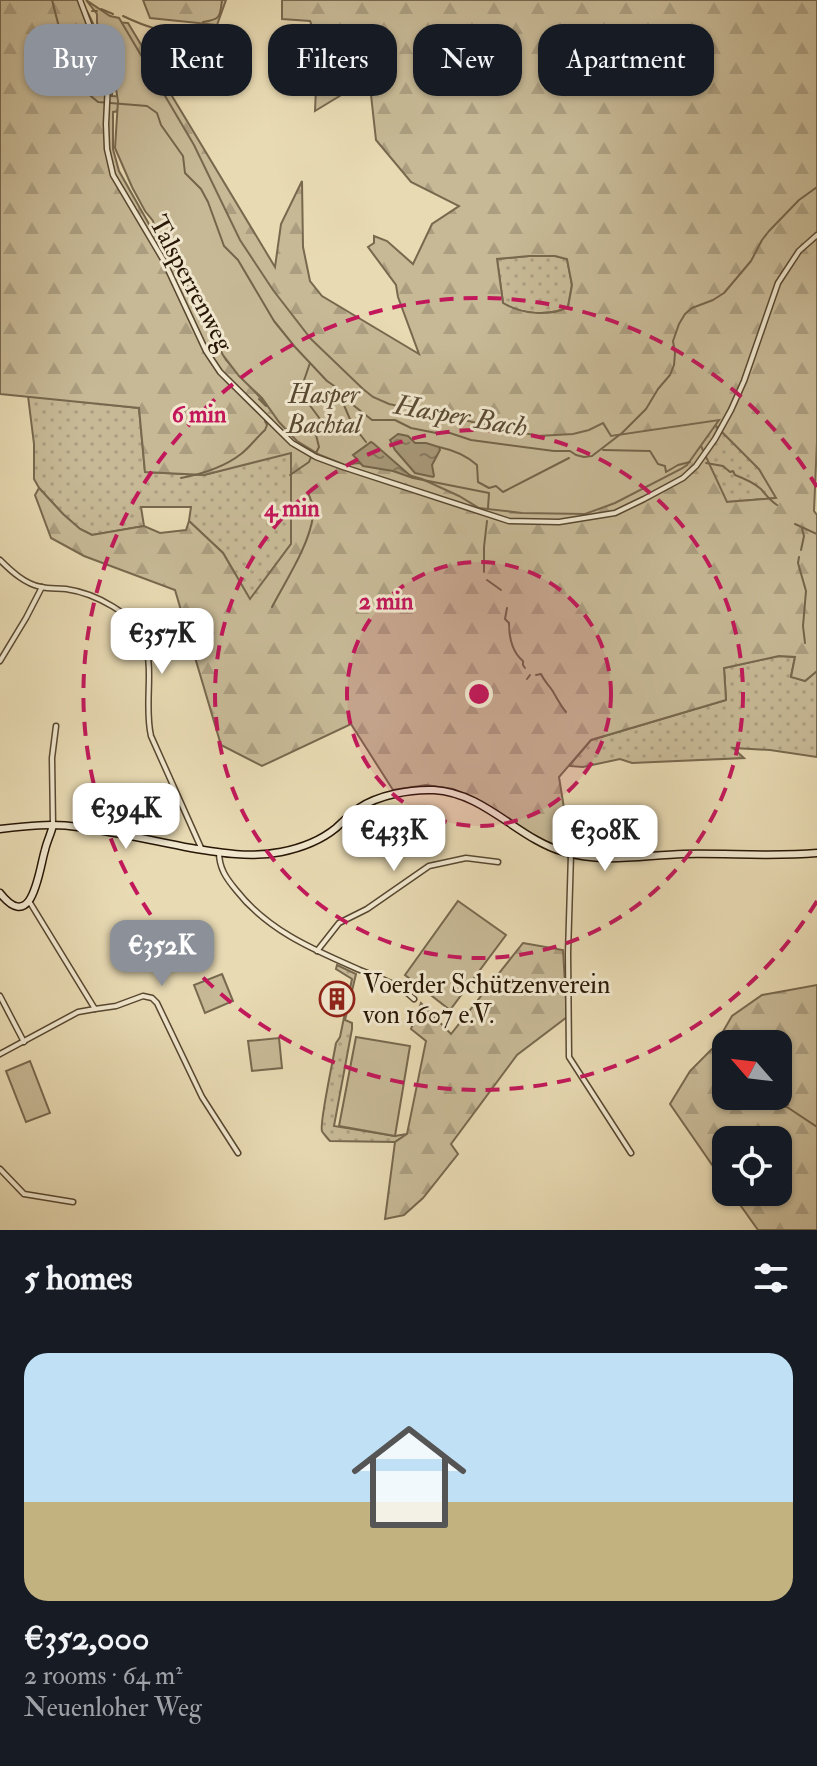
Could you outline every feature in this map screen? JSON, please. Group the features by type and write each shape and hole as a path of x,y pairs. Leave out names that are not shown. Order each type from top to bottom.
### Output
{"main road":[{"path":"0,829 53,825 81,827 202,850 268,854 304,846 324,837 368,803 397,794 428,790 452,793 475,802 548,846 571,854 601,858 817,853"},
{"path":"0,893 5,900 17,905 29,901 35,892 53,825"},
{"path":"39,826 45,832 45,847"}],"street":[{"name":"Talsperrenweg","path":"80,0 106,69 107,149 113,175 164,261 206,351 220,372 292,443 316,457 509,521 559,522 615,513 670,486 689,472 715,439 731,410 778,283 799,251 817,235"},
{"path":"0,560 20,577 42,587 83,593 125,614 139,629 146,646 150,733 202,850"},
{"path":"0,661 42,587"},
{"path":"53,825 52,758 56,726"},
{"path":"219,852 219,863 228,880 266,921 286,935 388,982 414,999"},
{"path":"571,854 569,1057 631,1153"},
{"path":"317,951 339,923 367,909 429,866 466,858 498,862"},
{"path":"29,901 95,1009"},
{"path":"0,996 24,1042"},
{"path":"0,1054 78,1012 116,1006 143,996 155,1000 202,1097 238,1153"},
{"path":"0,1169 24,1194 73,1202"}],"green space":[{"path":"0,0 79,0 93,24 24,24 24,96 172,96 275,267 281,224 302,181 303,247 310,281 322,296 419,354 396,285 368,247 374,243 374,236 387,241 413,264 432,224 459,206 411,182 376,140 371,96 397,96 397,24 311,24 310,21 282,19 282,0 817,0 817,441 814,511 817,515 817,671 805,681 791,677 795,657 779,656 724,668 726,700 591,740 559,777 571,852 534,836 453,789 426,785 393,790 351,724 262,766 221,745 175,590 84,556 51,538 35,495 39,488 63,514 92,535 144,526 160,533 186,530 189,521 223,553 250,599 291,544 291,453 204,475 145,472 139,408 0,394","holes":["147,108 285,425 226,360 119,171 113,149 113,112","529,256 567,259 572,285 568,307 535,313 503,303 497,259","714,424 759,469 776,498 727,502 701,446 610,501"]},
{"name":"Hasper Bachtal","path":"86,0 110,16 119,18 123,24 97,24 97,14"},
{"path":"143,0 226,0 217,24 150,18"},
{"path":"115,22 128,23 141,45 141,82 125,45 125,24"},
{"name":"Hasper Bachtal","path":"125,28 141,55 141,96 165,96 194,145 240,240 273,290 311,339 373,397 389,404 538,436 573,434 603,423 611,436 719,420 687,465 615,503 585,514 522,513 479,508 422,479 382,467 358,463 345,465 320,455 297,441 223,355 163,238 155,231 153,221 132,187 115,148 117,96 125,96"},
{"path":"316,96 340,96 315,111"},
{"path":"529,256 567,259 572,285 568,307 535,313 503,303 497,259"},
{"path":"28,396 139,408 145,472 204,475 291,452 291,544 250,600 223,553 189,521 191,507 141,507 144,526 92,535 80,529 39,488 34,479 34,444"},
{"path":"714,424 759,469 777,498 727,502 610,502"},
{"path":"779,656 795,657 791,676 805,681 817,671 817,757 733,748 744,758 632,763 620,759 583,767 569,766 591,740 726,700 724,668"},
{"path":"458,901 506,935 450,1010 405,975"},
{"path":"523,943 563,950 567,1017 517,1055 451,1144 458,1154 423,1198 404,1215 385,1219 395,1142 407,1134 426,1041 411,1029 421,1003 451,1034"},
{"path":"337,965 356,974 345,1020 352,1023 352,1029 334,1126 395,1136 407,1134 395,1142 330,1141 322,1131 336,1043 340,1037 352,979 336,969"},
{"path":"222,974 233,1001 205,1013 194,985"},
{"path":"817,985 817,1230 758,1230 741,1206 792,1206 792,1126 712,1126 712,1165 670,1104 690,1071 712,1049 712,1110 792,1110 792,1030 724,1030 732,1016 762,995"},
{"path":"356,1037 410,1046 395,1136 339,1126"},
{"path":"279,1038 282,1068 252,1071 248,1041"},
{"path":"30,1061 50,1113 26,1122 6,1071"}],"water":[{"path":"398,434 408,436 415,443 439,447 432,465 433,477 415,473 395,450 390,440"},
{"path":"371,442 413,478 363,466 353,455"}],"waterway":[{"name":"Hasper Bach","path":"52,0 60,31 86,92 98,102 147,106 157,113 161,125 183,156 185,173 201,189 208,202 224,246 238,260 274,321 327,381 372,420 395,420 411,428 450,433 471,440 592,456 646,409 670,375 674,365 673,341 685,314 724,293 751,261 769,231 799,200 817,187"},
{"path":"203,22 218,16 222,0"},
{"path":"101,9 113,14"},
{"path":"92,11 97,11"},
{"path":"123,16 142,24"},
{"path":"310,363 300,392 320,419 315,431 319,447 316,453"},
{"path":"338,391 352,424 366,442"},
{"path":"259,399 266,406"},
{"path":"181,478 212,470 234,459 265,430 265,421"},
{"path":"439,447 473,461 477,465 478,482 489,488 496,486 503,492 569,458"},
{"path":"603,450 650,451 658,464 665,466 666,472 690,462"},
{"path":"290,475 309,462 311,457"},
{"path":"706,463 733,471 758,487 777,505"},
{"path":"413,478 489,493 488,508"},
{"path":"309,495 312,503"},
{"path":"272,607 302,551 313,516"},
{"path":"484,572 487,521"},
{"path":"795,524 817,534"},
{"path":"801,550 802,529"},
{"path":"799,557 806,591 805,643"},
{"path":"487,580 501,590"},
{"path":"507,608 505,619 509,623 512,644 525,668"},
{"path":"536,675 541,674 566,712"},
{"path":"527,679 530,675"},
{"path":"792,1110 817,1127"}],"place":[{"name":"Voerder Schützenverein von 1607 e.V.","path":"337,999"}]}
